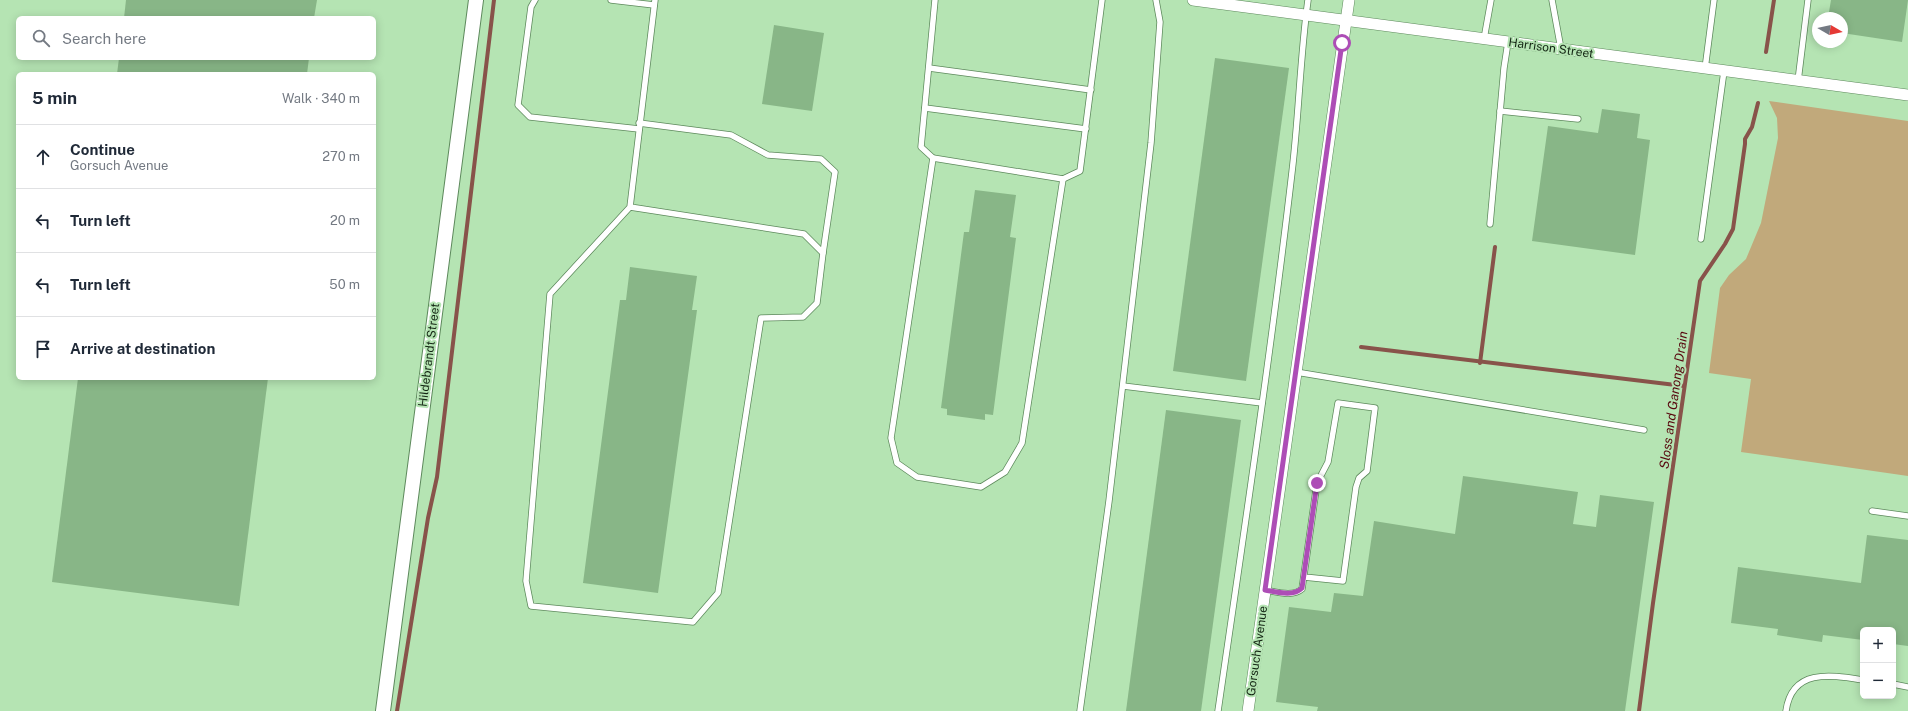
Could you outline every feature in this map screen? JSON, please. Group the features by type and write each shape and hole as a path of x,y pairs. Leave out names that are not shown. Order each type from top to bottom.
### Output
{"street":[{"name":"Hildebrandt Street","path":"383,711 476,0"},
{"name":"Harrison Street","path":"1193,0 1908,95"},
{"name":"Gorsuch Avenue","path":"1248,711 1349,0"}],"lane":[{"path":"535,0 531,7 518,105 530,117 639,126 731,135 768,155 821,159 835,172 817,303 803,317 761,318 718,594 693,622 531,606 526,580 550,294 630,207 639,126 654,3 611,0"},
{"path":"935,0 921,147 933,158 1063,178 1080,171 1102,0"},
{"path":"1080,711 1109,501 1151,142 1160,22 1156,0"},
{"path":"1218,711 1262,403 1293,170 1308,0"},
{"path":"1484,39 1491,0"},
{"path":"1552,0 1561,49"},
{"path":"1705,69 1714,0"},
{"path":"1798,81 1808,0"},
{"path":"1490,224 1508,42"},
{"path":"929,68 1090,90"},
{"path":"1701,239 1724,71"},
{"path":"925,108 1086,129"},
{"path":"1500,111 1578,119"},
{"path":"933,158 891,438 897,463 917,477 974,486 981,487 1005,472 1022,443 1063,178"},
{"path":"630,207 804,234 823,252"},
{"path":"1296,372 1644,430"},
{"path":"1123,386 1262,403"},
{"path":"1265,590 1298,592 1302,588 1317,483 1328,462 1338,403 1375,408 1367,471 1359,478 1356,487 1343,581 1304,577"},
{"path":"1872,511 1908,516"},
{"path":"1786,711 1788,699 1803,680 1827,675 1860,680"},
{"path":"1896,685 1908,687"}],"shaded area":[{"path":"1769,101 1908,121 1908,476 1741,452 1751,379 1709,373 1720,288 1729,275 1746,259 1761,223 1778,138 1777,118"}],"building":[{"path":"126,0 317,0 314,16 124,16"},
{"path":"1831,0 1908,0 1902,42 1848,34 1848,12 1829,12"},
{"path":"774,25 824,33 812,111 762,104"},
{"path":"1215,58 1289,68 1246,381 1173,371"},
{"path":"119,60 309,60 307,72 117,72"},
{"path":"1602,109 1640,114 1637,138 1650,140 1635,255 1532,241 1548,126 1598,133"},
{"path":"975,190 1016,195 1010,237 1016,238 993,415 985,414 985,420 947,415 947,409 941,408 964,232 969,232"},
{"path":"630,267 697,276 692,310 697,310 658,593 583,583 620,300 626,300"},
{"path":"78,380 268,380 239,606 52,582"},
{"path":"1166,410 1241,420 1201,711 1126,711"},
{"path":"1463,476 1578,492 1573,524 1596,527 1600,495 1654,502 1625,711 1317,711 1318,707 1276,702 1289,607 1331,612 1334,593 1363,596 1374,521 1455,534"},
{"path":"1867,535 1908,540 1908,646 1896,644 1896,627 1860,627 1860,640 1823,635 1822,642 1777,635 1778,629 1731,623 1738,567 1861,583"}],"waterway":[{"path":"397,711 428,518 437,477 494,0"},
{"name":"Sloss and Ganong Drain","path":"1766,52 1774,0"},
{"name":"Sloss and Ganong Drain","path":"1639,711 1653,603 1700,281 1725,244 1733,229 1745,139 1752,127 1758,103"},
{"path":"1480,363 1495,247"},
{"path":"1361,347 1684,386"}],"route":[{"path":"1317,483 1302,588 1298,592 1292,593 1265,590 1342,43"}]}
